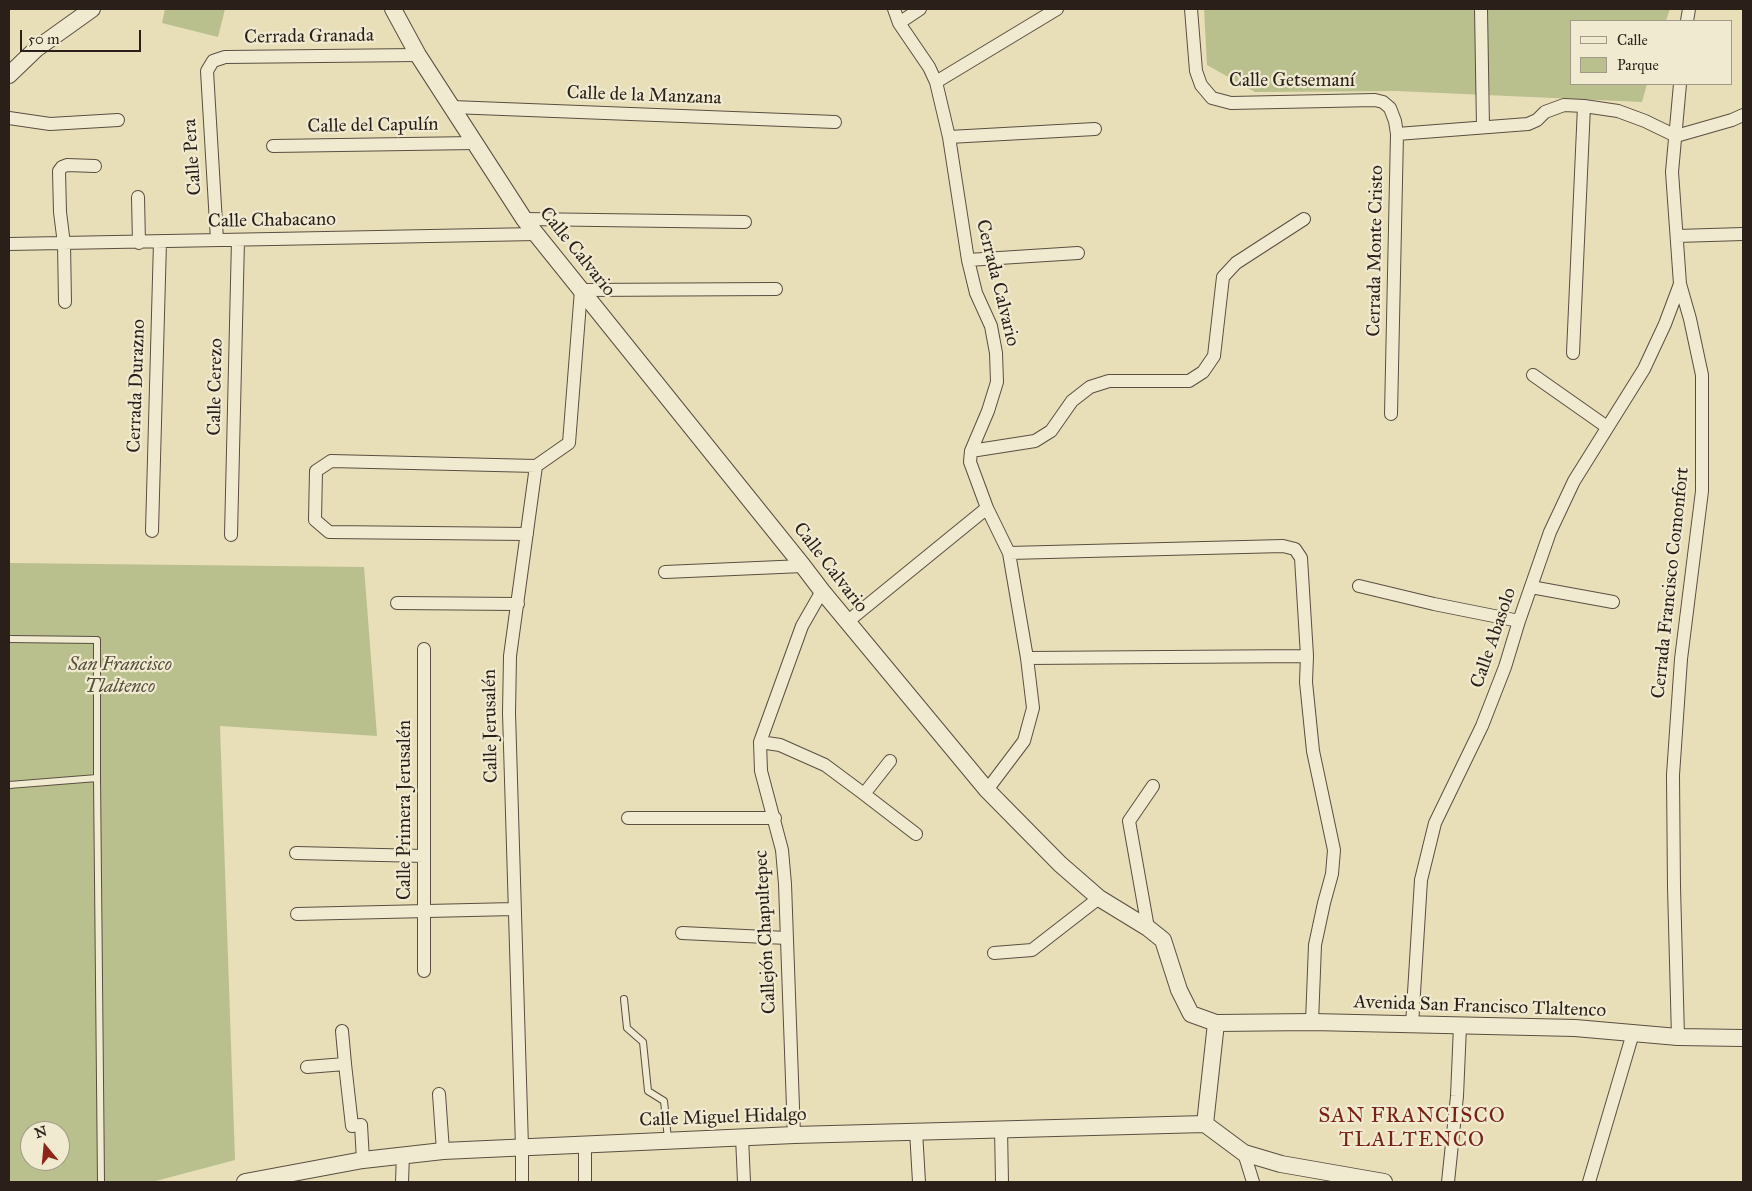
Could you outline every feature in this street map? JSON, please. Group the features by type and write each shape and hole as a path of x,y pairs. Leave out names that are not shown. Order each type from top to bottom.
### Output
{"street":[{"path":"9,75 36,49 92,9"},
{"name":"Calle Calvario","path":"393,9 418,54 524,219 847,622 987,790 1060,864 1099,898 1148,928 1163,940 1179,990 1191,1014 1216,1023"},
{"name":"Cerrada Calvario","path":"894,9 899,23 929,67 936,82 949,137 968,260 976,293 991,326 996,353 997,382 988,411 971,451"},
{"path":"899,23 920,9"},
{"path":"936,82 1057,9"},
{"name":"Calle Getsemaní","path":"1191,9 1196,71 1201,85 1212,98 1231,103 1375,100"},
{"path":"1480,9 1483,127"},
{"name":"Cerrada Granada","path":"207,71 213,61 225,57 418,54"},
{"name":"Calle Pera","path":"207,71 217,240"},
{"name":"Cerrada Francisco Comonfort","path":"1678,1037 1673,775 1681,659 1702,491 1702,375 1680,284 1672,172 1680,85"},
{"name":"Cerrada Monte Cristo","path":"1375,100 1383,102 1390,108 1397,134 1392,414"},
{"path":"1397,134 1528,124 1537,120 1545,112 1564,106 1584,106 1618,111 1645,120 1676,136 1743,115"},
{"path":"1574,353 1584,106"},
{"name":"Calle de la Manzana","path":"452,107 835,122"},
{"path":"9,118 50,124 118,120"},
{"path":"949,137 1095,129"},
{"name":"Calle del Capulín","path":"273,146 475,143"},
{"path":"65,302 64,244 60,212 59,172 62,167 68,165 95,166"},
{"path":"138,196 139,243"},
{"path":"524,219 745,222"},
{"path":"987,790 1024,741 1033,708 1027,658 1009,553 987,508 970,462 971,451 1034,441 1051,431 1072,401 1090,387 1109,381 1189,381 1203,372 1214,356 1223,277 1236,263 1304,219"},
{"name":"Calle Chabacano","path":"9,244 536,234"},
{"path":"1677,236 1743,234"},
{"name":"Calle Cerezo","path":"231,535 238,240"},
{"name":"Cerrada Durazno","path":"152,531 160,242"},
{"path":"968,260 1078,253"},
{"name":"Calle Abasolo","path":"1412,1025 1421,880 1435,823 1482,726 1505,667 1550,532 1574,481 1644,369 1665,324 1680,284"},
{"path":"527,534 329,532 314,520 316,471 331,461 536,466 569,443 582,290 776,289"},
{"path":"1533,375 1607,427"},
{"name":"Calle Jerusalén","path":"522,1182 509,713 510,656 536,466"},
{"path":"847,622 987,508"},
{"path":"1009,553 1283,546 1296,549 1301,558 1306,682 1313,751 1334,850 1332,874 1315,945 1312,1022"},
{"path":"665,572 803,566"},
{"path":"1359,586 1434,604 1519,621"},
{"path":"1532,587 1613,602"},
{"name":"Callejón Chapultepec","path":"794,1135 786,884 782,850 775,818 761,771 760,742 802,626 822,591"},
{"path":"397,603 518,604"},
{"name":"Calle Primera Jerusalén","path":"424,650 424,971"},
{"path":"1027,658 1306,656"},
{"path":"760,742 780,745 825,765 916,834"},
{"path":"864,794 890,761"},
{"path":"1148,928 1129,821 1153,786"},
{"path":"628,818 775,818"},
{"path":"296,853 424,856"},
{"path":"994,953 1032,950 1099,898"},
{"path":"297,914 514,909"},
{"path":"682,933 787,938"},
{"name":"Avenida San Francisco Tlaltenco","path":"1216,1023 1312,1022 1575,1028 1678,1037 1743,1038"},
{"path":"1216,1023 1206,1124 1244,1152 1281,1164 1384,1182"},
{"path":"1448,1182 1460,1026"},
{"path":"342,1031 352,1126 361,1125 363,1160"},
{"path":"1589,1182 1633,1033"},
{"path":"307,1067 345,1064"},
{"path":"439,1094 443,1151"},
{"name":"Calle Miguel Hidalgo","path":"245,1182 363,1160 443,1151 794,1135 1206,1124"},
{"path":"1000,1128 1002,1182"},
{"path":"916,1131 919,1182"},
{"path":"742,1137 744,1182"},
{"path":"585,1144 585,1182"},
{"path":"1244,1152 1253,1182"},
{"path":"402,1182 404,1154"}],"lane":[{"path":"9,639 97,640 101,1182"},
{"path":"9,785 97,778"},
{"path":"624,999 627,1028 643,1042 648,1091 664,1101 668,1140"}],"green space":[{"path":"165,9 225,9 218,37 162,23"},
{"path":"1204,9 1670,9 1666,20 1570,20 1570,85 1647,85 1642,102 1396,91 1255,92 1207,65"},
{"name":"San Francisco Tlaltenco","path":"9,563 364,567 377,736 220,726 235,1160 152,1182 9,1182"}],"district":[{"name":"SAN FRANCISCO TLALTENCO","path":"1412,1129"}]}
